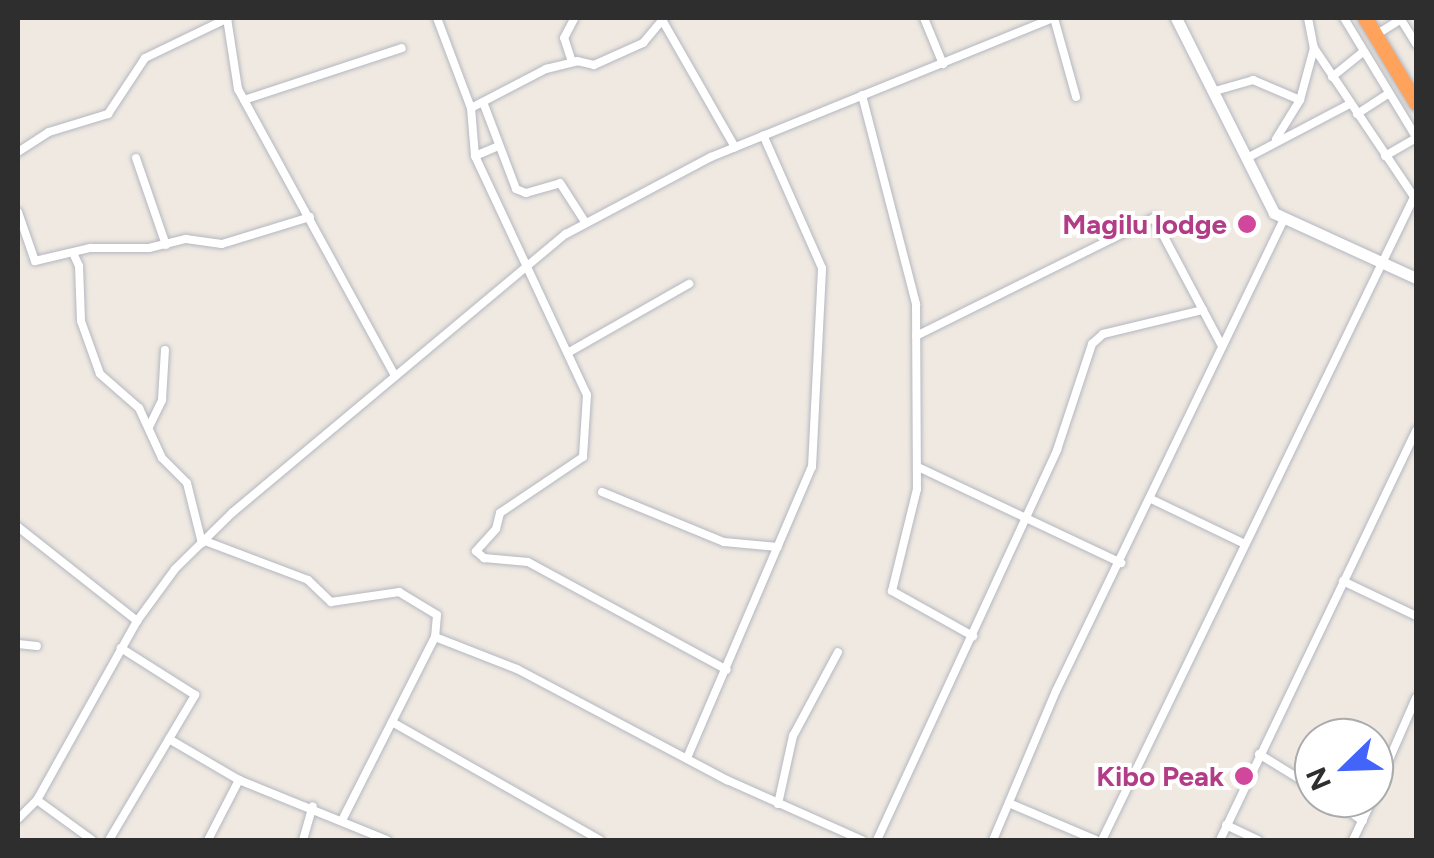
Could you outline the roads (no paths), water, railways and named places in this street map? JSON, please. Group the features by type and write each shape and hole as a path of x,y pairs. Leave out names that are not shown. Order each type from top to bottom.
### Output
{"highway":[{"path":"1364,18 1416,103"}],"street":[{"path":"18,152 49,132 108,114 126,95 138,64 227,18 244,100 395,376"},
{"path":"437,18 471,108 475,156 571,352 587,395 585,454 500,513 496,530 476,551 484,558 514,556 727,670"},
{"path":"471,108 572,62 592,66 643,44 662,18 735,147"},
{"path":"924,18 943,64"},
{"path":"18,819 37,800 137,620 204,542 395,376 585,222 762,135 1054,18 1076,97"},
{"path":"1176,18 1267,203 1284,218 1416,278"},
{"path":"1012,804 1099,840 1380,259 1415,196 1314,48 1308,18"},
{"path":"1344,18 1362,54 1416,138 1385,156"},
{"path":"1374,36 1400,18 1416,44"},
{"path":"572,62 564,38 574,19"},
{"path":"244,100 402,48"},
{"path":"1276,140 1300,100 1314,48"},
{"path":"1332,77 1362,54"},
{"path":"1215,91 1253,80 1300,100"},
{"path":"1356,114 1388,94"},
{"path":"862,95 914,291 916,506 892,591 973,636"},
{"path":"483,102 518,191 560,183 585,222"},
{"path":"1247,158 1350,104"},
{"path":"687,758 812,468 822,268 762,135"},
{"path":"475,156 499,146"},
{"path":"136,158 166,244"},
{"path":"18,212 33,261 166,244 234,242 310,217"},
{"path":"916,336 1154,218 1222,346"},
{"path":"993,840 1012,804 1056,691 1284,218"},
{"path":"72,253 79,266 81,321 98,370 139,408 162,458 186,483 204,542"},
{"path":"571,352 689,284"},
{"path":"877,840 1027,519 1096,338 1204,310"},
{"path":"149,427 162,400 165,350"},
{"path":"1220,840 1416,430"},
{"path":"918,467 1121,562"},
{"path":"602,492 724,542 778,547"},
{"path":"1151,499 1243,543"},
{"path":"18,527 137,620"},
{"path":"204,542 308,580 335,603 410,595 437,614 435,637 342,820"},
{"path":"1343,581 1416,616"},
{"path":"435,637 517,669 778,804 862,840"},
{"path":"18,644 38,646"},
{"path":"109,840 194,693 121,648"},
{"path":"778,804 793,736 838,652"},
{"path":"1394,748 1416,698"},
{"path":"392,722 600,840"},
{"path":"169,739 239,780 313,806 387,840"},
{"path":"1259,754 1294,776"},
{"path":"208,840 239,780"},
{"path":"37,800 92,840"},
{"path":"303,840 313,806"},
{"path":"1359,818 1363,821"},
{"path":"1353,840 1364,818"},
{"path":"1226,825 1258,840"}],"place":[{"name":"Magilu lodge","path":"1247,224"},
{"name":"Kibo Peak","path":"1244,776"}]}
